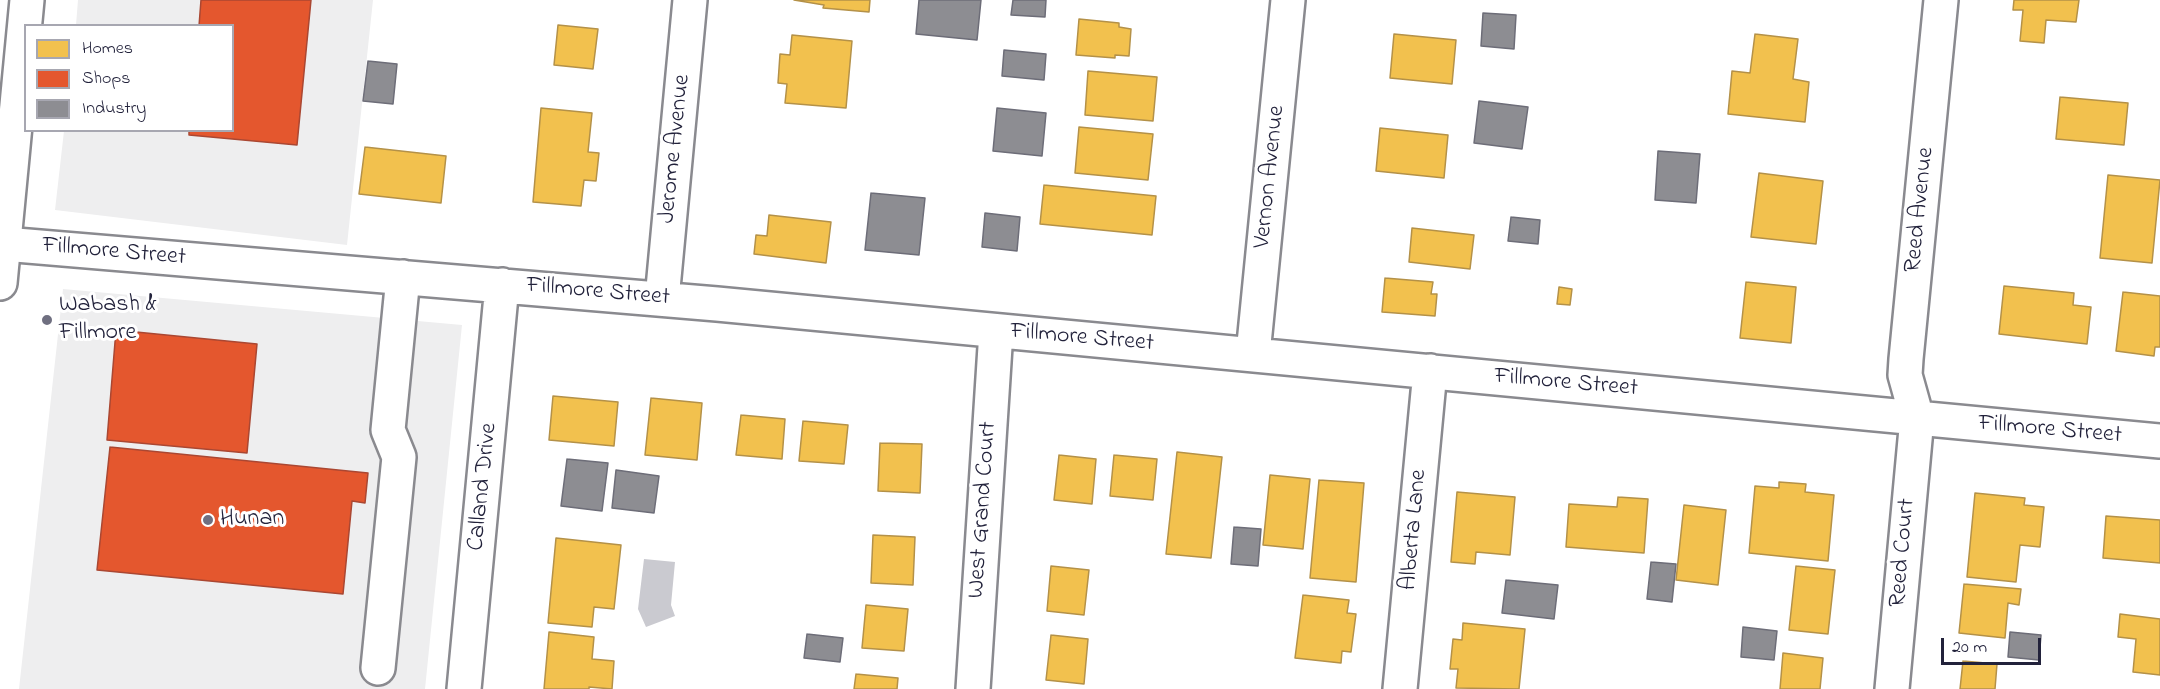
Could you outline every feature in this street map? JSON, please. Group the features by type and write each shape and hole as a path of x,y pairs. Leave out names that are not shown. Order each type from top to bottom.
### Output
{"street":[{"path":"25,24 27,0"},
{"name":"Jerome Avenue","path":"662,299 690,0"},
{"name":"Vernon Avenue","path":"1253,354 1288,0"},
{"name":"Reed Avenue","path":"1917,418 1905,375 1941,0"},
{"path":"0,283 24,32"},
{"name":"Fillmore Street","path":"4,244 662,299 2160,441"},
{"path":"378,668 399,457 388,430 403,277"},
{"name":"Calland Drive","path":"464,689 502,285"},
{"name":"West Grand Court","path":"973,689 996,331"},
{"name":"Alberta Lane","path":"1400,689 1430,371"},
{"name":"Reed Court","path":"1892,689 1917,418"}],"shaded area":[{"path":"78,0 373,0 347,245 55,210 64,132 234,132 234,24 76,24"},
{"path":"63,289 462,325 425,689 19,689"},
{"path":"644,559 675,562 671,605 675,616 646,627 638,609"}],"building: Homes":[{"path":"794,0 870,0 869,12 823,8 824,5"},
{"path":"2014,0 2079,0 2076,22 2046,20 2044,43 2020,41 2023,10 2013,10"},
{"path":"1079,19 1119,23 1119,27 1131,29 1129,56 1115,55 1115,58 1076,55"},
{"path":"558,25 598,29 593,69 554,65"},
{"path":"1394,34 1456,40 1452,84 1390,78"},
{"path":"1755,34 1798,39 1793,79 1809,82 1805,122 1728,114 1732,71 1750,73"},
{"path":"792,35 852,41 846,108 785,103 787,84 778,83 780,54 790,55"},
{"path":"1088,71 1157,77 1153,121 1085,115"},
{"path":"2060,97 2128,103 2124,145 2056,139"},
{"path":"541,108 592,113 588,152 599,153 596,181 584,180 581,206 533,202"},
{"path":"1079,127 1153,134 1148,180 1075,173"},
{"path":"1380,128 1448,135 1444,178 1376,171"},
{"path":"365,147 446,156 441,203 359,194"},
{"path":"1759,173 1823,181 1816,244 1751,237"},
{"path":"2108,175 2160,180 2152,263 2100,258"},
{"path":"1044,185 1156,196 1152,235 1040,224"},
{"path":"769,215 831,222 826,263 754,254 756,235 767,236"},
{"path":"1412,228 1474,235 1470,269 1409,262"},
{"path":"1385,278 1433,282 1431,294 1437,294 1435,316 1382,312"},
{"path":"1746,282 1796,287 1791,343 1740,338"},
{"path":"2004,286 2074,293 2073,305 2091,307 2087,344 1999,334"},
{"path":"1559,287 1572,289 1570,305 1557,304"},
{"path":"2123,292 2160,296 2160,347 2155,347 2154,356 2116,351"},
{"path":"553,396 618,402 614,446 549,440"},
{"path":"651,398 702,403 697,460 645,455"},
{"path":"741,415 785,419 782,459 736,455"},
{"path":"803,421 848,425 844,464 799,461"},
{"path":"880,443 922,444 920,493 878,491"},
{"path":"1177,452 1222,457 1211,558 1166,554"},
{"path":"1059,455 1096,459 1092,504 1054,500"},
{"path":"1114,455 1157,459 1153,500 1110,496"},
{"path":"1270,475 1310,479 1303,549 1263,545"},
{"path":"1319,480 1364,483 1356,582 1310,578"},
{"path":"1779,482 1806,484 1805,492 1834,495 1828,561 1749,553 1755,486 1779,488"},
{"path":"1457,492 1515,497 1510,555 1476,552 1475,564 1451,562"},
{"path":"1975,493 2025,498 2024,505 2044,507 2040,547 2020,545 2016,582 1967,577"},
{"path":"1618,497 1648,499 1644,553 1566,547 1569,504 1617,507"},
{"path":"1684,505 1726,510 1718,585 1676,580"},
{"path":"2106,516 2160,520 2160,563 2103,558"},
{"path":"873,535 915,537 913,585 871,583"},
{"path":"556,538 621,545 614,609 594,607 592,627 548,623"},
{"path":"1051,566 1089,570 1084,615 1047,611"},
{"path":"1796,566 1835,570 1828,634 1789,630"},
{"path":"1964,584 2021,589 2019,605 2008,603 2005,638 1959,633"},
{"path":"1303,595 1349,600 1347,613 1356,614 1351,652 1342,651 1341,663 1295,658"},
{"path":"866,605 908,609 904,651 862,648"},
{"path":"2120,614 2160,619 2160,675 2133,672 2136,639 2118,637"},
{"path":"1463,623 1525,629 1519,689 1456,688 1458,669 1450,669 1453,639 1462,640"},
{"path":"549,632 594,637 592,659 614,661 612,689 589,687 589,689 544,689"},
{"path":"1051,635 1088,639 1084,684 1046,680"},
{"path":"1783,653 1823,658 1820,689 1780,689"},
{"path":"1963,661 1997,664 1995,689 1960,689"},
{"path":"856,674 898,678 897,689 854,689"}],"building: Shops":[{"path":"201,0 311,0 297,145 189,135 189,132 234,132 234,24 199,24"},
{"path":"116,330 257,344 247,453 107,440"},
{"path":"110,447 368,473 365,503 352,501 343,594 97,570"}],"building: Industry":[{"path":"919,0 981,0 977,40 916,34"},
{"path":"1013,0 1046,0 1045,17 1011,15"},
{"path":"1483,13 1516,15 1514,49 1481,46"},
{"path":"1004,50 1046,54 1044,80 1002,76"},
{"path":"368,61 397,64 393,104 363,101"},
{"path":"1479,101 1528,107 1522,149 1474,143"},
{"path":"997,108 1046,113 1042,156 993,151"},
{"path":"1658,151 1700,154 1696,203 1655,200"},
{"path":"871,193 925,198 919,255 865,250"},
{"path":"985,213 1020,217 1017,251 982,247"},
{"path":"1511,217 1540,220 1538,244 1508,241"},
{"path":"567,459 608,463 602,511 561,506"},
{"path":"616,470 659,476 654,513 612,508"},
{"path":"1234,527 1261,529 1258,566 1231,564"},
{"path":"1651,562 1676,564 1672,602 1647,599"},
{"path":"1506,580 1558,585 1554,619 1502,613"},
{"path":"1743,627 1777,631 1774,660 1741,657"},
{"path":"2010,632 2041,635 2039,660 2008,657"},
{"path":"807,634 843,638 840,662 804,658"}],"place":[{"name":"Wabash & Fillmore","path":"47,320"},
{"name":"Hunan","path":"208,520"}]}
